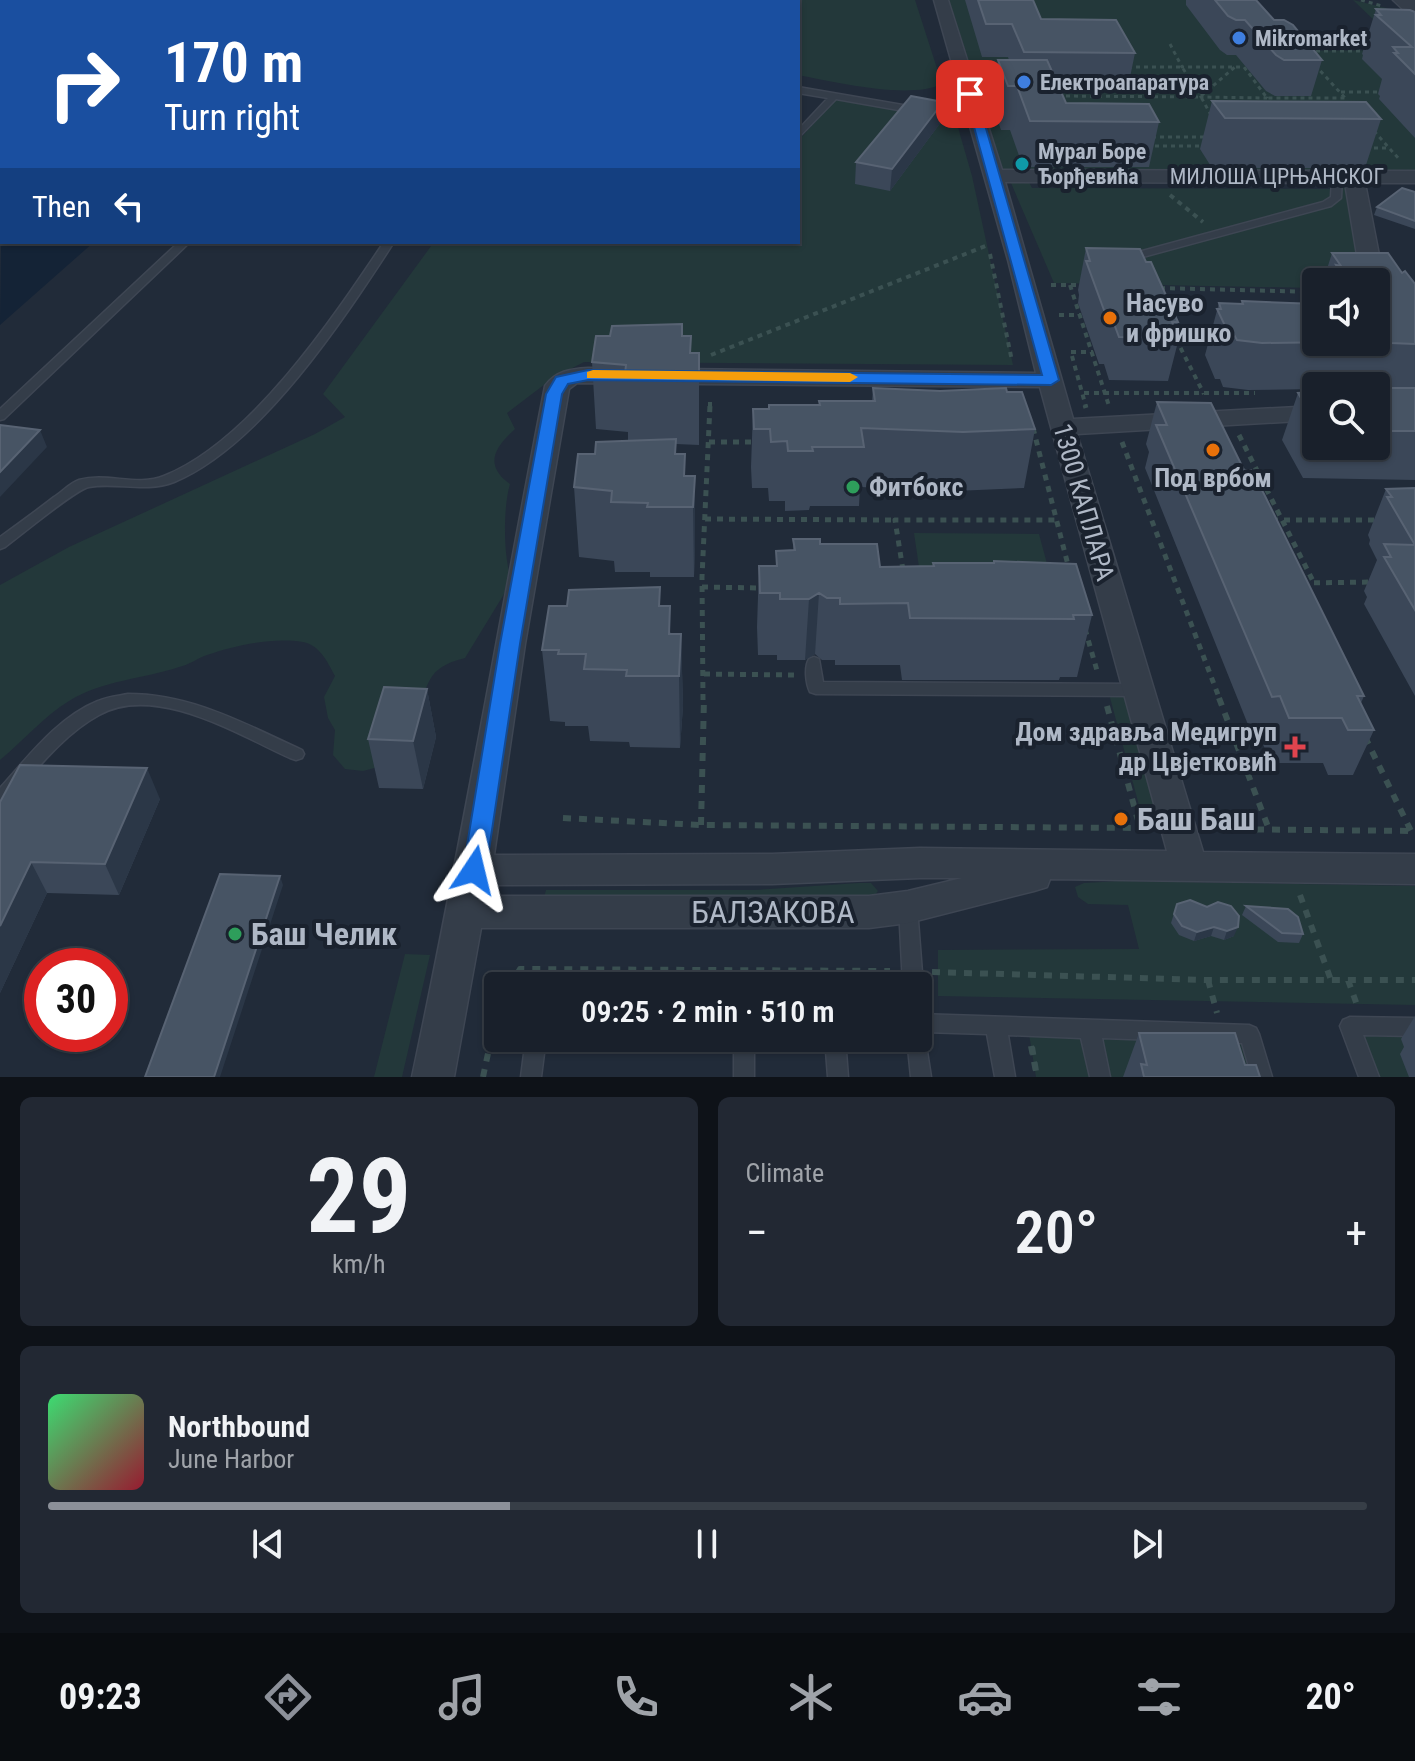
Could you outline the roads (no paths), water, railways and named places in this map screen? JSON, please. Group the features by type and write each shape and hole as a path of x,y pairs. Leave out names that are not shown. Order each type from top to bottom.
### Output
{"street":[{"name":"1300 КАПЛАРА","path":"941,0 995,176 1065,434 1189,866"},
{"path":"1395,4 1415,10"},
{"name":"МИЛОША ЦРЊАНСКОГ","path":"995,176 1415,177"},
{"path":"1346,177 1368,255 1415,321"},
{"path":"433,1077 467,912 554,394 562,381 588,375 705,368 1051,380"},
{"path":"1065,434 1119,433 1220,412 1302,413"},
{"name":"БАЛЗАКОВА","path":"474,870 772,869 920,863 1415,869"},
{"name":"БАЛЗАКОВА","path":"467,912 856,913 908,907 1074,866"}],"lane":[{"path":"800,90 978,121"},
{"path":"800,133 834,96"},
{"path":"1108,263 1327,204 1336,198 1346,177"},
{"path":"0,416 183,244"},
{"path":"0,544 81,484 97,481 147,485 170,479 239,433 264,408 356,294 388,244"},
{"path":"814,663 816,688 1138,690"},
{"path":"0,799 57,738 102,706 143,699 188,707 296,754"},
{"path":"908,907 913,972"},
{"path":"932,1024 1249,1034 1262,1077"},
{"path":"996,1026 1005,1077"},
{"path":"1369,1077 1350,1026 1415,1027"},
{"path":"1090,1031 1100,1077"},
{"path":"531,1077 534,1052"},
{"path":"744,1052 744,1077"},
{"path":"836,1052 838,1077"},
{"path":"918,1052 921,1077"}],"water":[{"path":"1,244 92,244 0,325"}],"place":[{"name":"Mikromarket","path":"1239,38"},
{"name":"Електроапаратура","path":"1024,82"},
{"name":"Мурал Боре Ђорђевића","path":"1022,164"},
{"name":"Насуво и фришко","path":"1110,318"},
{"name":"Под врбом","path":"1213,450"},
{"name":"Фитбокс","path":"853,487"},
{"name":"Дом здравља Медигруп др Цвјетковић","path":"1295,747"},
{"name":"Баш Баш","path":"1121,819"},
{"name":"Баш Челик","path":"235,934"}]}
